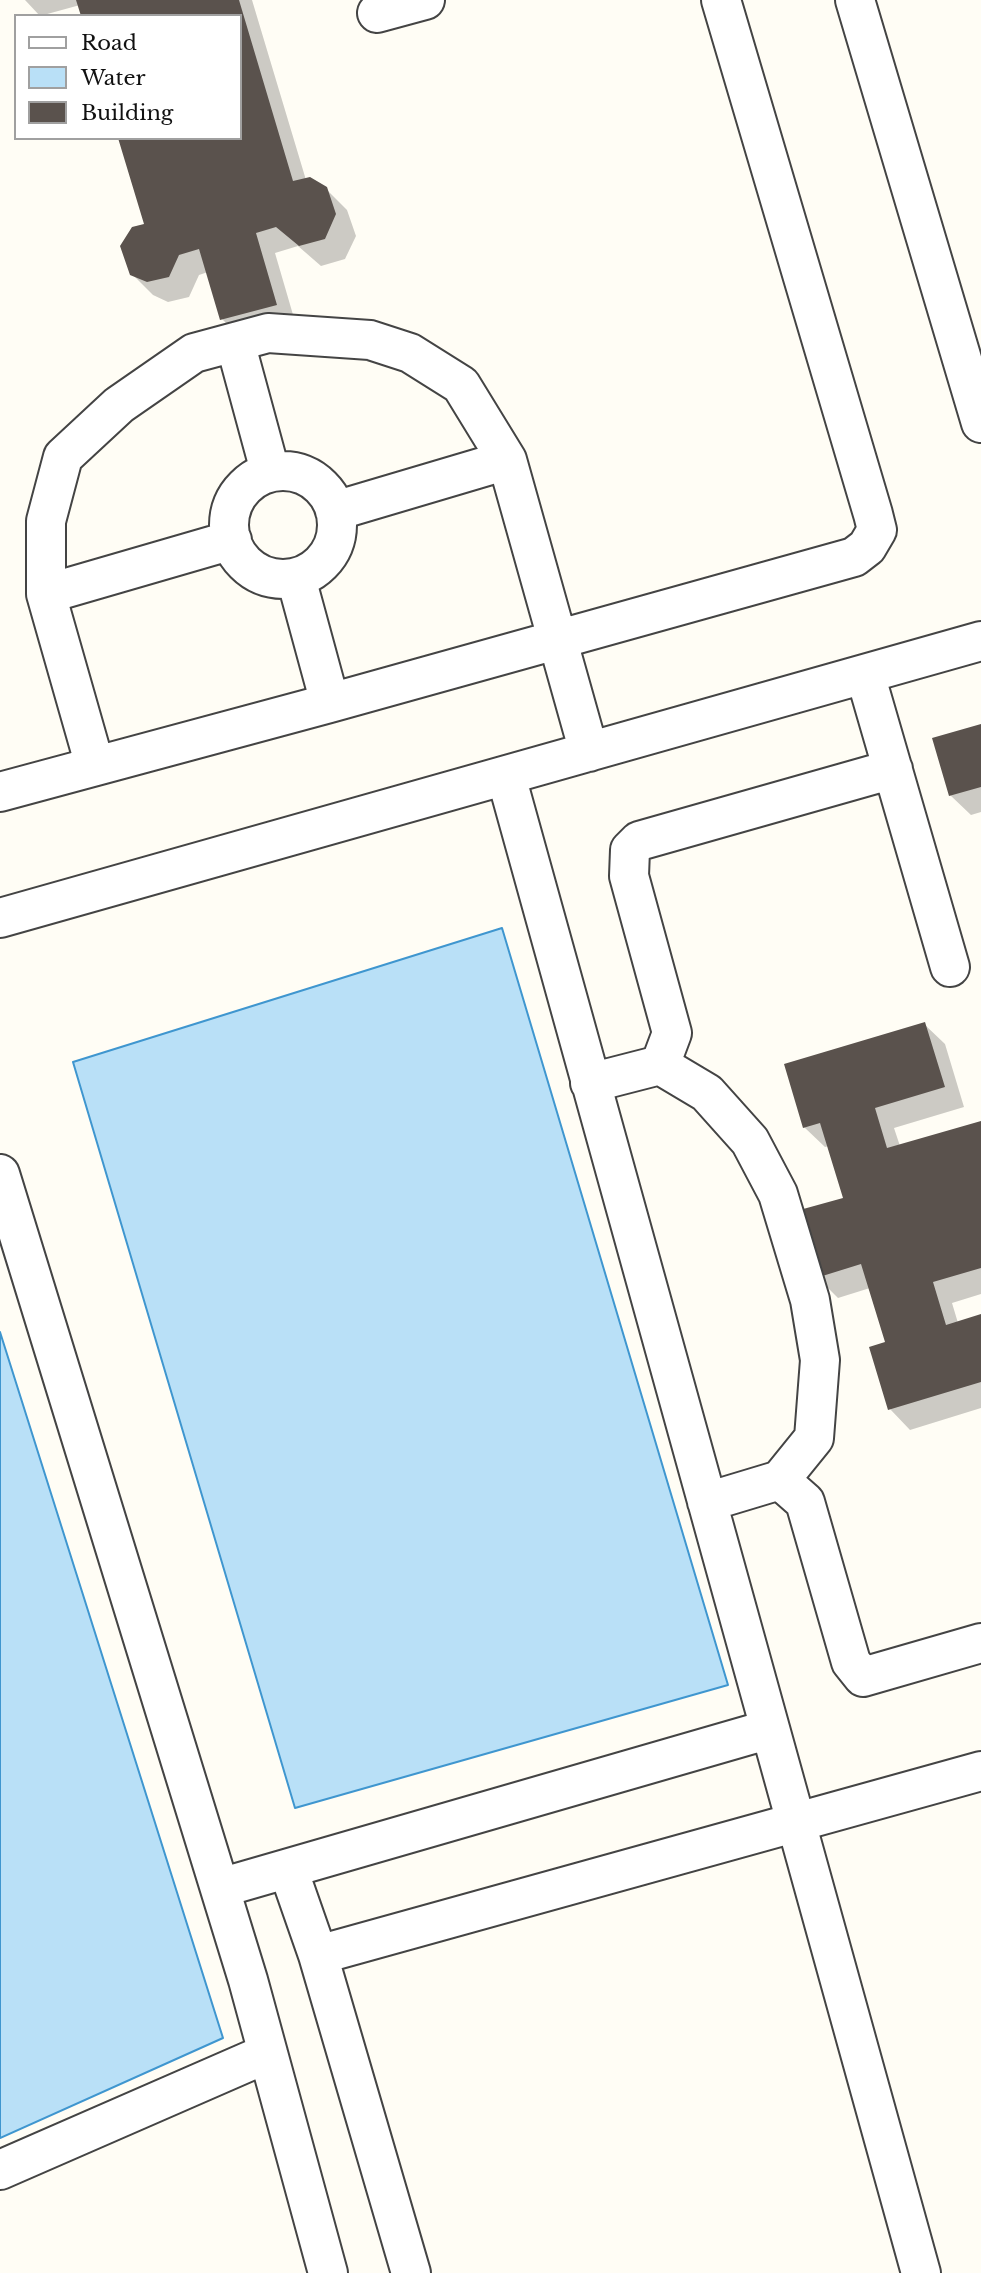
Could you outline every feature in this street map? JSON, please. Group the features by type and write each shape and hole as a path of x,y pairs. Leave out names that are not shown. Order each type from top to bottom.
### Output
{"street":[{"path":"377,13 425,0"},
{"path":"0,792 558,640 854,556 867,547 877,530 722,0"},
{"path":"855,0 981,423"},
{"path":"95,766 46,594 46,521 62,457 119,405 194,354 268,333 370,340 410,353 461,385 508,460 589,752"},
{"path":"235,342 270,471"},
{"path":"335,511 508,460"},
{"path":"270,471 295,471 317,481 333,500 335,511 338,524 333,548 318,567 296,578 271,578 249,568 234,549 228,525 233,501 248,482 270,471"},
{"path":"46,594 232,540"},
{"path":"296,578 330,704"},
{"path":"0,918 981,641"},
{"path":"865,674 950,967"},
{"path":"660,1065 672,1033 629,876 630,850 639,841 893,769"},
{"path":"506,776 921,2273"},
{"path":"590,1083 660,1065 707,1093 750,1140 778,1194 810,1300 820,1360 814,1438 780,1480 707,1502"},
{"path":"0,1174 220,1888 328,2273"},
{"path":"780,1480 804,1502 850,1662 863,1677 981,1643"},
{"path":"220,1888 770,1729"},
{"path":"318,1955 981,1771"},
{"path":"288,1869 318,1955 411,2273"},
{"path":"0,2170 268,2053"}],"water":[{"path":"502,928 728,1685 295,1808 73,1062"},
{"path":"0,1332 223,2038 0,2138"}],"building":[{"path":"76,0 239,0 293,181 310,177 327,187 336,214 325,239 299,246 276,227 256,233 277,305 220,320 199,249 179,255 169,277 147,282 130,275 120,246 132,227 144,224 119,140 242,140 242,14 80,14"},
{"path":"981,724 981,787 949,796 932,738"},
{"path":"925,1022 945,1087 875,1108 887,1148 981,1121 981,1268 933,1282 946,1325 981,1314 981,1382 888,1410 869,1347 885,1342 861,1264 816,1278 796,1211 843,1198 820,1123 803,1128 784,1064"}]}
